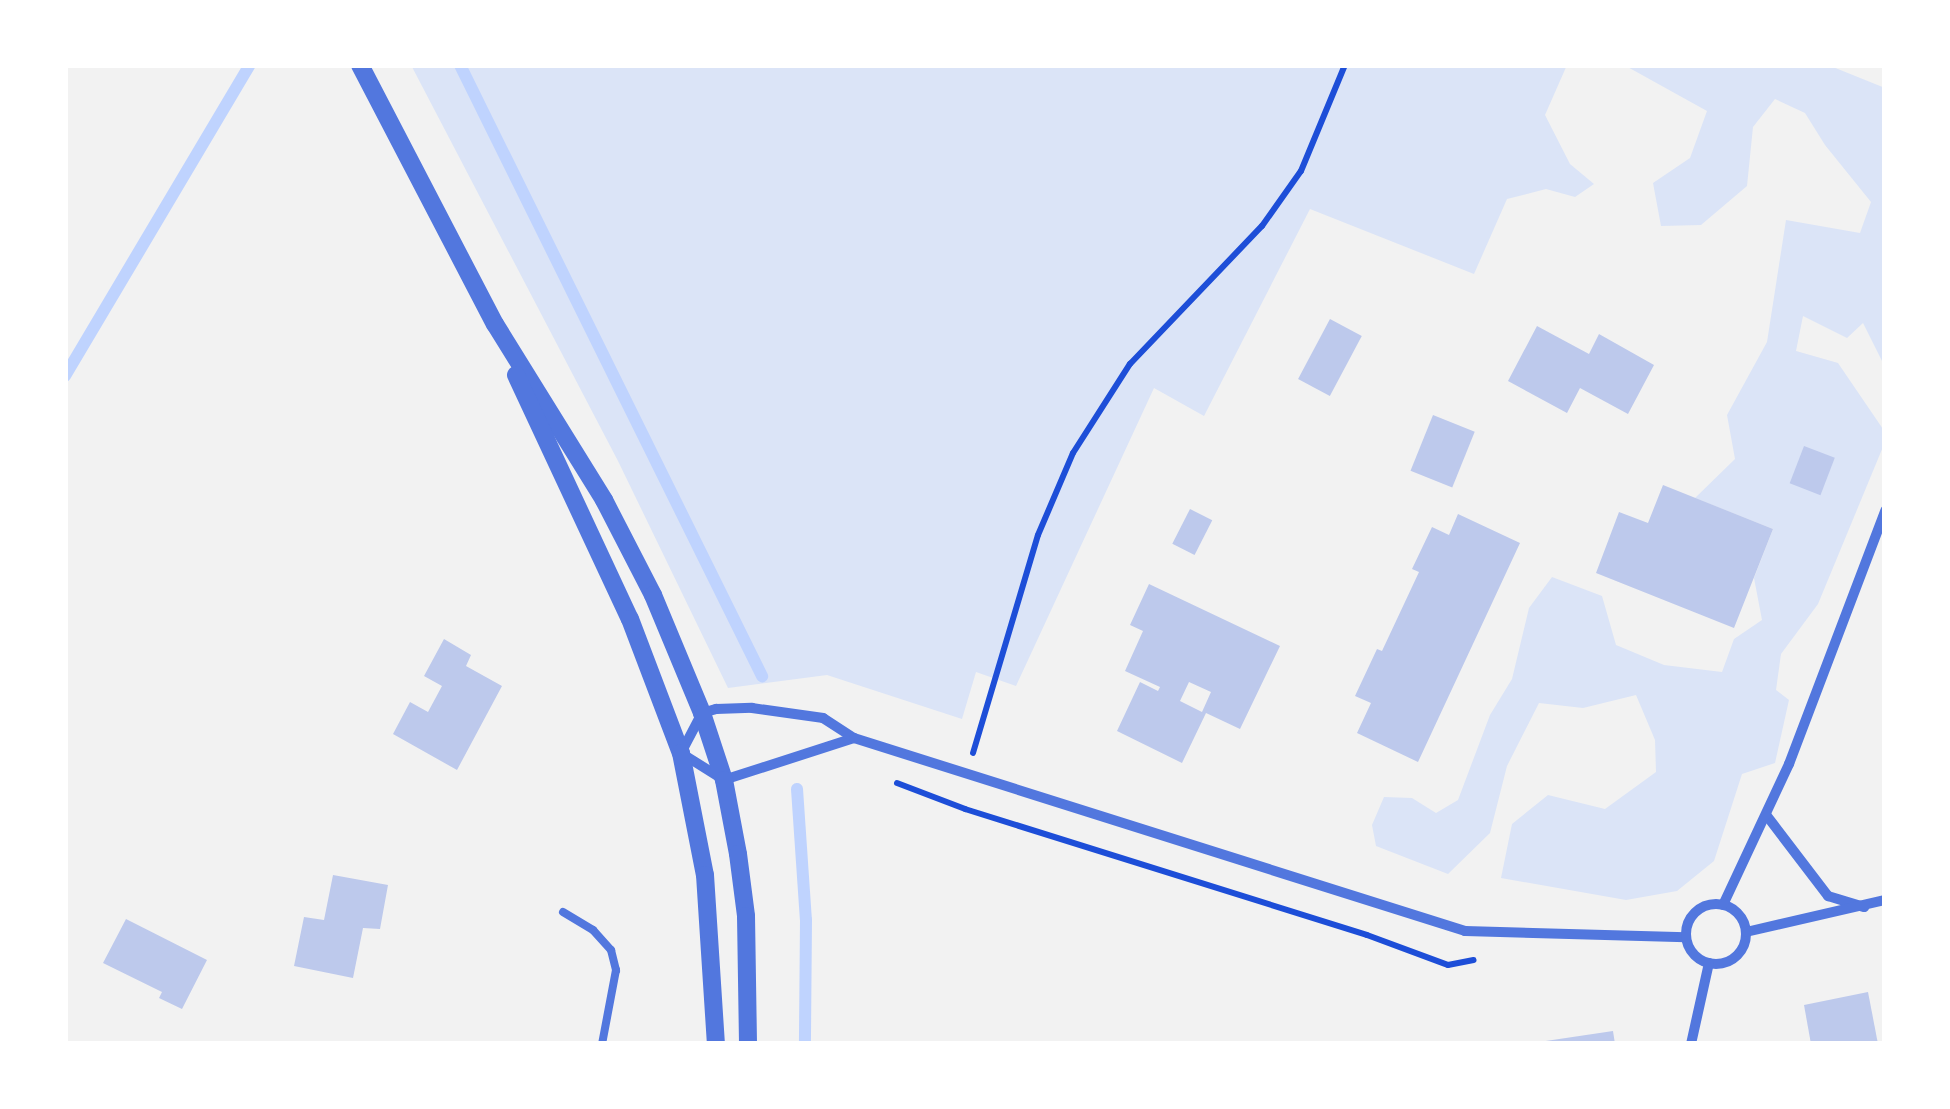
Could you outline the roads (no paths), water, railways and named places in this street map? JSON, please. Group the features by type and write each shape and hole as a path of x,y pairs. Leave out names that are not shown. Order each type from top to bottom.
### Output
{"street":[{"path":"360,65 495,324 604,500 654,594 702,714 724,780 746,916 748,1044"},
{"path":"495,324 552,459 630,619 681,754 705,874 716,1044"},
{"path":"1723,905 1767,816 1885,511"},
{"path":"702,714 752,708 823,718 854,738 1464,931 1686,936"},
{"path":"681,754 702,714"},
{"path":"681,754 724,780 854,738"},
{"path":"1767,816 1828,896 1864,907"},
{"path":"1746,932 1885,900"},
{"path":"1723,905 1739,914 1746,932 1736,958 1708,964 1693,954 1686,936 1696,911 1723,905"},
{"path":"1691,1044 1708,964"}],"lane":[{"path":"563,912 593,930 612,950 616,970 602,1044"}],"waterway":[{"path":"65,376 250,65"},
{"path":"460,65 762,676"},
{"path":"797,789 806,920 805,1044"}]}
